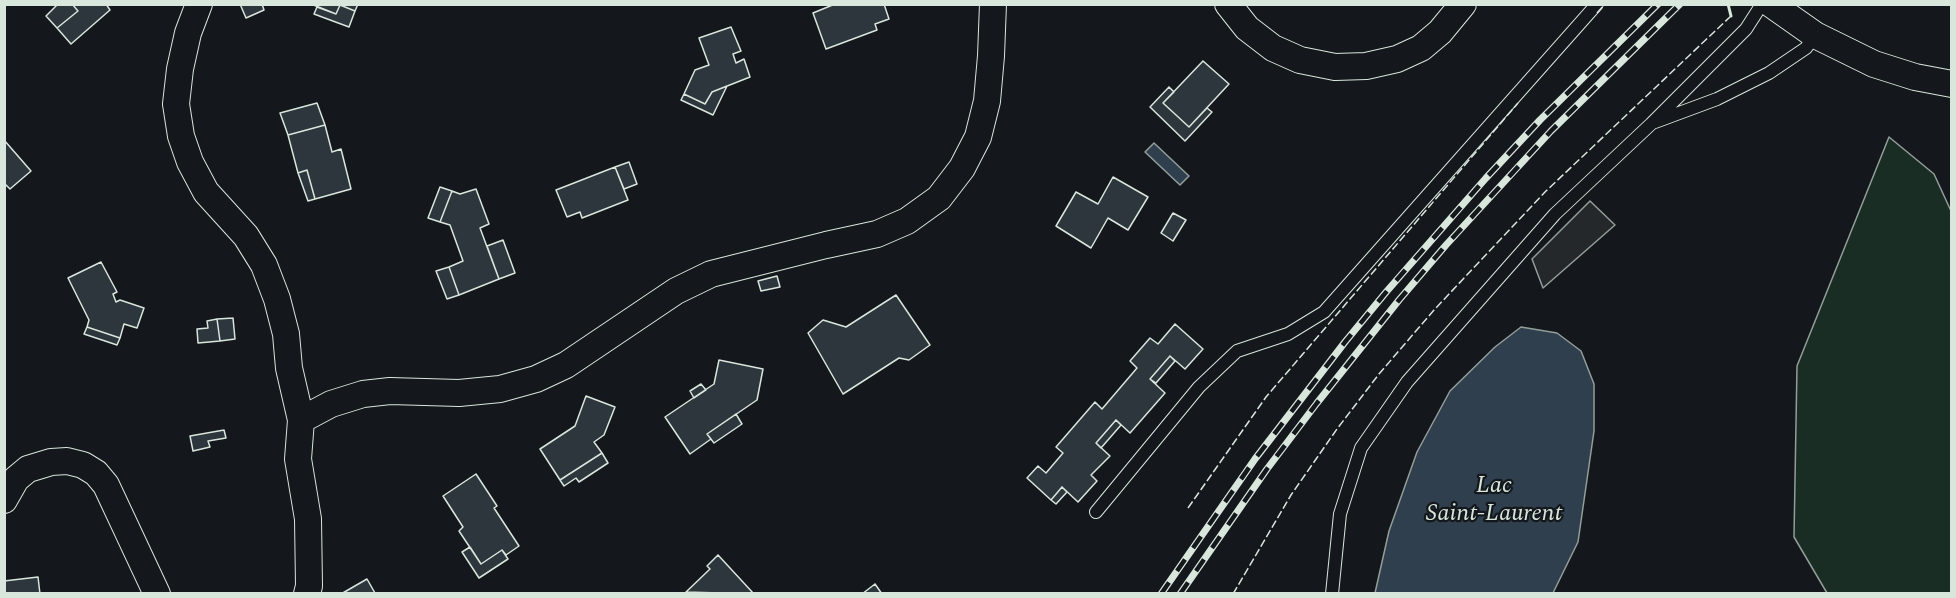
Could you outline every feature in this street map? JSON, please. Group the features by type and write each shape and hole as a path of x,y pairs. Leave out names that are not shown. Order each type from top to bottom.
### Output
{"street":[{"path":"199,4 188,33 180,69 176,104 181,136 190,162 206,192 246,236 264,265 277,299 286,334 289,368 301,420 298,459 308,519 309,586 307,594"},
{"path":"301,420 331,404 363,393 469,392 500,389 536,379 567,365 676,291 711,274 877,234 907,220 939,198 962,168 978,137 987,101 993,4"},
{"path":"1228,4 1247,28 1273,48 1300,60 1335,67 1366,66 1397,59 1421,48 1440,32 1463,4"},
{"path":"1771,4 1815,35 1874,64 1915,77 1952,84"},
{"path":"4,500 16,478 28,469 51,462 67,461 83,465 96,473 106,485 157,594"}],"lane":[{"path":"1096,512 1199,387 1237,351 1288,334 1324,312 1597,4"},
{"path":"1332,594 1340,514 1361,448 1407,382 1555,214 1651,124 1746,29 1762,4"},
{"path":"1651,124 1717,99 1769,73 1806,48 1815,35"}],"green space":[{"path":"1889,137 1934,174 1951,211 1951,593 1827,593 1794,537 1797,366"}],"shaded area":[{"path":"1590,201 1615,225 1543,288 1532,259"}],"water":[{"path":"1154,143 1189,176 1180,185 1145,152"},
{"name":"Lac Saint-Laurent","path":"1521,327 1557,333 1581,351 1594,384 1594,431 1578,542 1553,593 1375,593 1389,531 1417,452 1450,391 1495,347"}],"building":[{"path":"58,4 72,4 78,11 57,28 46,16"},
{"path":"72,4 106,4 110,10 71,44 57,28 78,11"},
{"path":"240,4 262,4 264,10 246,18"},
{"path":"311,4 358,4 355,11 340,5 336,14"},
{"path":"835,4 884,4 889,19 875,24 877,30 826,49 813,13"},
{"path":"340,5 355,11 349,27 314,14 317,7 336,14"},
{"path":"731,27 741,51 733,54 736,63 744,59 750,77 712,92 705,104 684,94 695,70 709,65 699,38"},
{"path":"1203,61 1229,84 1189,127 1163,103"},
{"path":"727,86 713,115 681,100 684,94 705,104 712,92"},
{"path":"1169,87 1174,92 1163,103 1189,127 1207,108 1212,112 1185,141 1150,107"},
{"path":"317,103 325,125 288,135 280,113"},
{"path":"325,125 332,152 341,149 351,189 315,199 307,170 298,173 288,135"},
{"path":"4,140 31,171 10,189 4,183"},
{"path":"629,162 637,184 624,189 615,167"},
{"path":"615,167 628,200 582,218 580,212 567,217 556,190"},
{"path":"307,170 315,199 308,201 298,173"},
{"path":"1113,177 1148,197 1128,230 1108,218 1091,248 1056,226 1076,192 1098,204"},
{"path":"440,187 452,191 440,222 428,218"},
{"path":"476,189 489,224 480,228 499,279 459,295 449,267 463,261 450,225 440,222 452,191 460,194"},
{"path":"1173,213 1186,220 1173,241 1161,233"},
{"path":"503,240 515,273 499,279 487,246"},
{"path":"101,262 117,292 113,294 116,302 120,300 144,308 137,328 124,324 120,338 87,327 89,320 68,278"},
{"path":"449,267 459,295 447,299 436,271"},
{"path":"777,276 780,287 761,291 758,281"},
{"path":"896,295 930,345 909,360 899,358 843,394 808,333 823,320 846,327"},
{"path":"233,318 235,339 220,341 217,319"},
{"path":"217,319 220,341 198,343 197,329 208,328 207,321"},
{"path":"1175,324 1203,349 1185,369 1170,356 1150,379 1165,393 1130,433 1116,420 1096,443 1110,456 1091,475 1097,481 1078,502 1062,487 1051,500 1027,478 1038,466 1046,473 1063,453 1056,447 1095,402 1102,409 1137,368 1130,361 1150,338 1158,344"},
{"path":"87,327 120,338 117,345 84,334"},
{"path":"1170,356 1175,361 1156,383 1150,379"},
{"path":"719,360 763,369 757,400 707,434 711,439 690,454 665,417 714,384"},
{"path":"701,384 706,390 694,398 690,391"},
{"path":"586,396 615,407 604,435 594,442 602,453 560,480 540,449 575,426"},
{"path":"736,414 742,424 714,443 707,434"},
{"path":"1116,420 1121,425 1101,448 1096,443"},
{"path":"224,430 226,438 208,441 210,447 193,451 190,436"},
{"path":"602,453 608,463 579,482 576,478 564,486 560,480"},
{"path":"476,474 497,506 494,508 519,546 506,555 502,550 481,564 459,531 463,527 443,496"},
{"path":"1062,487 1067,492 1056,504 1051,500"},
{"path":"470,547 481,564 502,550 508,559 479,578 462,552"},
{"path":"718,555 754,594 686,592 710,569 707,566"},
{"path":"38,577 40,594 4,594 4,581"},
{"path":"367,579 375,593 341,594"},
{"path":"875,584 882,594 862,594"}],"railway":[{"path":"1161,594 1255,459 1387,291 1540,120 1658,4"},
{"path":"1180,594 1267,469 1399,300 1446,245 1551,131 1680,4"}],"fence":[{"path":"1597,13 1605,4"},
{"path":"1233,594 1291,495 1337,429 1379,374 1434,310 1545,192 1731,16"},
{"path":"1188,508 1266,397 1518,103"}],"wall":[{"path":"1728,4 1731,16"}]}
